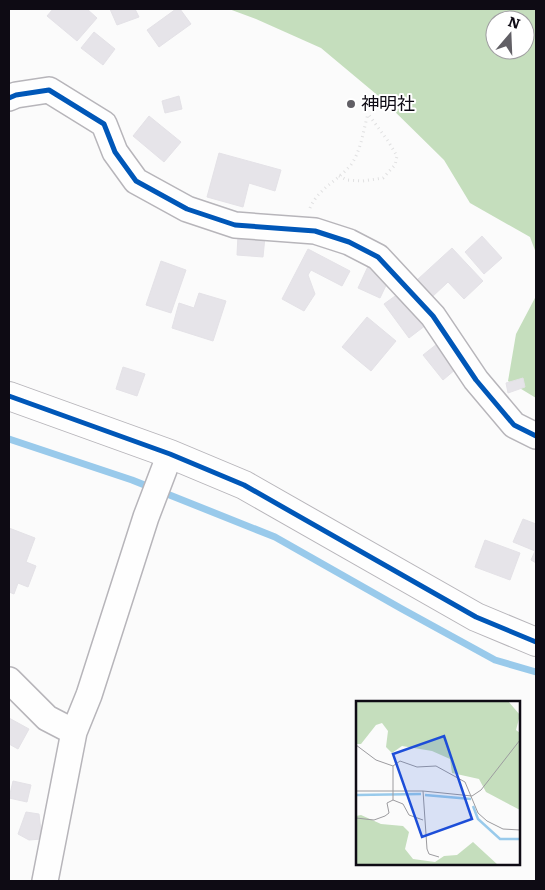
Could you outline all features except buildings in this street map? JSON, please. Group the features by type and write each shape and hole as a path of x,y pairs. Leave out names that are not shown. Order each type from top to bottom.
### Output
{"street":[{"path":"9,98 16,95 49,90 104,124 116,152 136,181 187,209 235,225 315,231 349,242 378,257 432,316 476,380 514,425 536,436"},
{"path":"9,396 170,454 244,486 476,617 536,642"},
{"path":"45,881 74,732 89,695 146,517 170,454"},
{"path":"9,680 47,718 74,732"}],"path":[{"path":"311,205 326,187 350,166 356,156 368,114 397,156 396,165 383,178 363,181 347,180 339,176"}],"green space":[{"path":"229,9 536,9 536,253 530,237 470,203 444,160 382,99 321,48"},
{"path":"536,296 536,398 508,381 516,334"}],"waterway":[{"path":"9,439 132,480 275,537 495,660 536,672"}],"cycle path":[{"path":"9,98 16,95 49,90 104,124 115,152 136,181 187,209 235,225 315,231 349,242 378,257 433,316 476,380 514,425 536,436"},
{"path":"9,396 170,454 244,485 476,617 536,642"}],"place":[{"name":"神明社","path":"351,104"}]}
